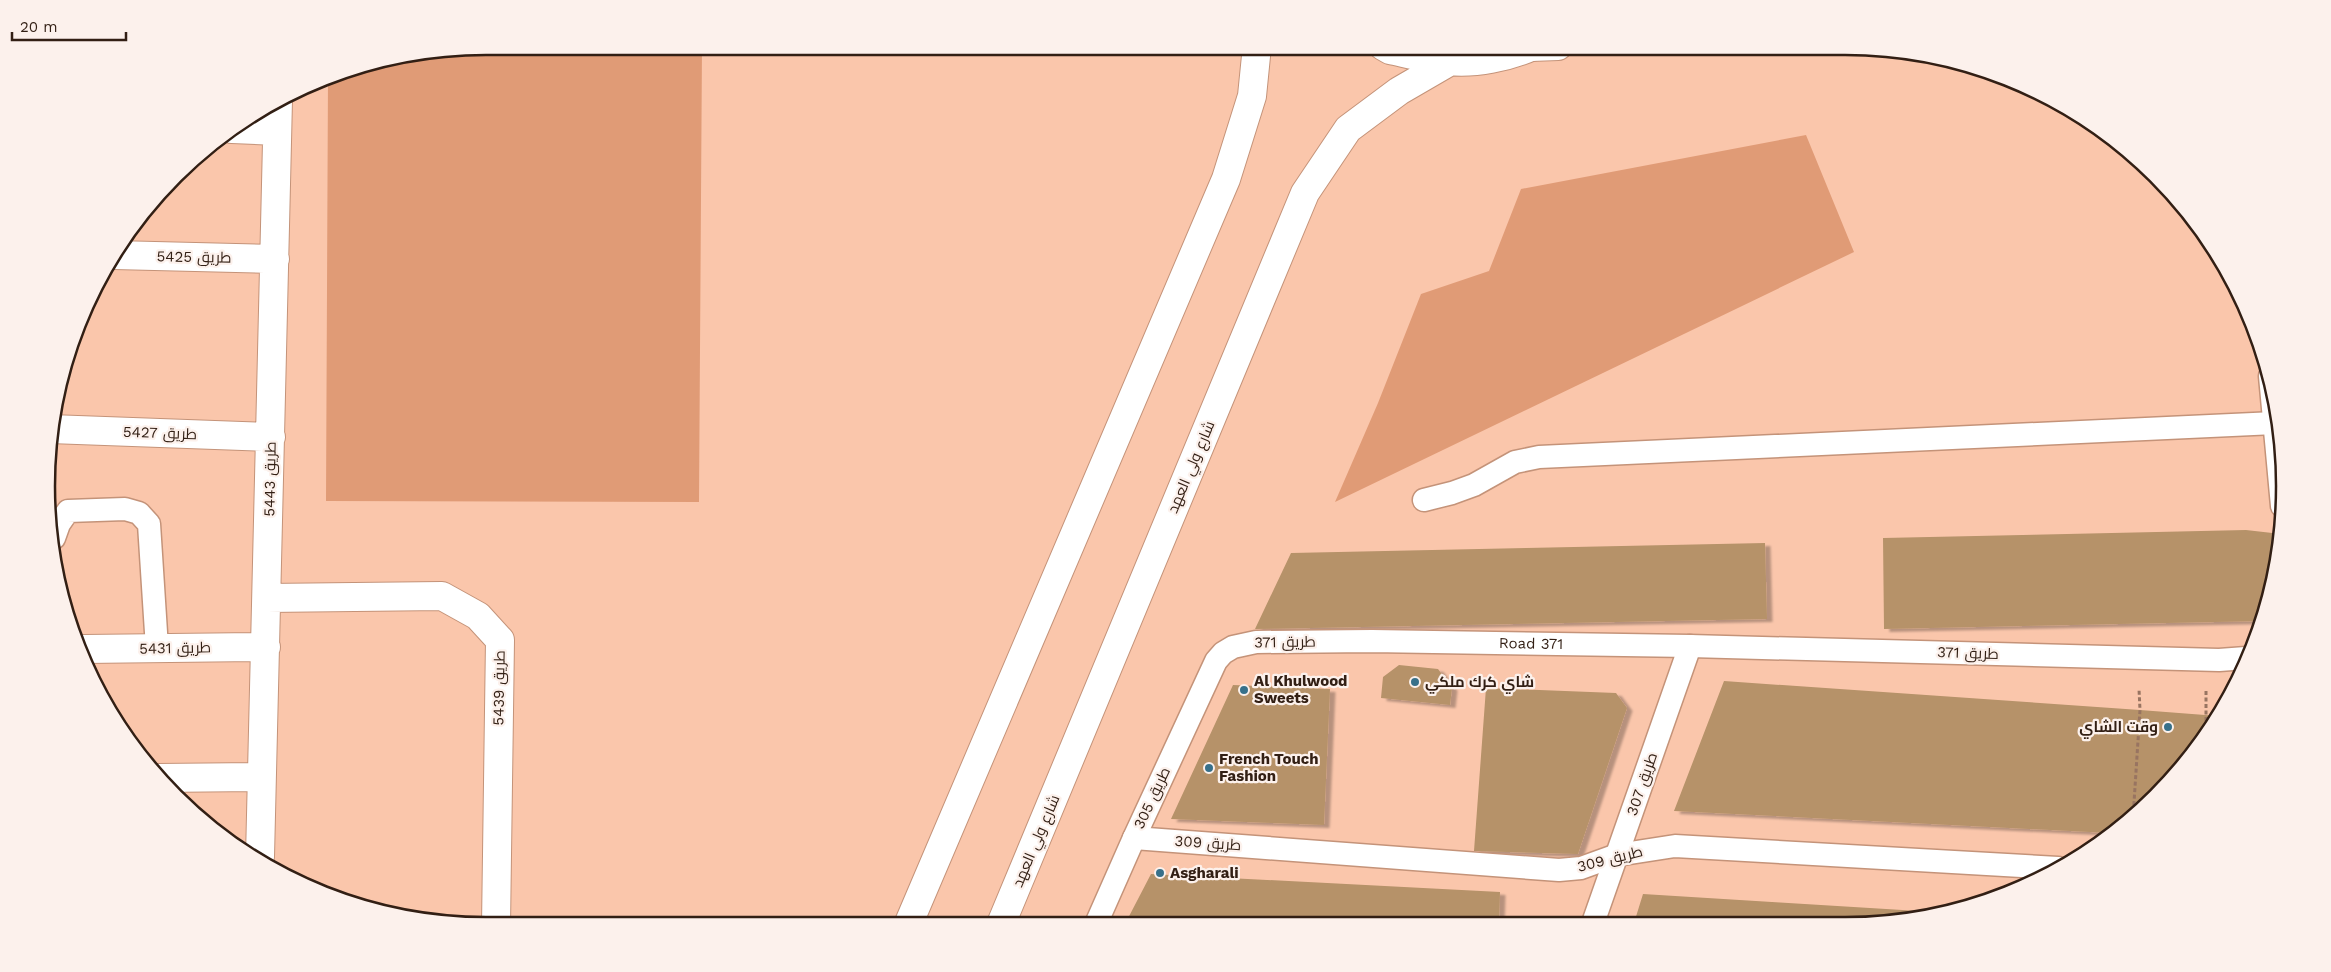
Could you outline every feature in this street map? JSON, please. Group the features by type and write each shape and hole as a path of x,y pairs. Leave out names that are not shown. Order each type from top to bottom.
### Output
{"main road":[{"path":"911,917 1226,179 1252,96 1256,55"},
{"path":"1415,55 1449,62 1486,59 1501,55"},
{"name":"شارع ولي العهد","path":"1004,917 1305,193 1348,129 1399,92 1449,62"},
{"name":"طريق 5443","path":"260,853 278,109"},
{"path":"244,130 277,131"},
{"name":"طريق 5425","path":"123,255 275,259"},
{"name":"طريق 5427","path":"59,429 271,436"},
{"name":"طريق 5439","path":"267,598 442,596 478,616 500,640 496,917"},
{"name":"طريق 5431","path":"88,650 266,647"},
{"path":"169,778 261,777"}],"lane":[{"path":"1424,500 1474,485 1515,462 1539,457 2271,423"},
{"path":"58,528 68,511 124,509 139,513 149,524 157,648"},
{"name":"Road 371","path":"1372,641 1690,646"},
{"name":"طريق 371","path":"1210,672 1223,653 1243,644 1372,641"},
{"name":"طريق 371","path":"1690,646 2220,660 2240,658"},
{"name":"طريق 307","path":"1596,917 1690,646"},
{"name":"طريق 305","path":"1099,917 1210,672"},
{"name":"طريق 309","path":"1134,838 1560,870 1581,868 1617,855 1648,849 1704,846 2046,867"}],"path":[{"path":"2134,806 2140,710"},
{"path":"2206,715 2206,720"}],"shaded area":[{"path":"702,55 699,502 326,501 328,85 347,78 402,63 458,56"},
{"path":"1806,135 1854,252 1335,502 1378,403 1421,294 1489,271 1521,189"}],"building":[{"path":"2246,530 2273,533 2268,570 2254,621 1884,629 1883,538"},
{"path":"1765,543 1767,619 1255,629 1291,553"},
{"name":"شاي كرك ملكي","path":"1399,665 1438,669 1452,688 1450,705 1381,698 1383,677"},
{"path":"1724,681 2209,715 2187,748 2150,791 2101,833 1674,811"},
{"path":"1233,685 1330,689 1324,825 1171,819"},
{"path":"1486,688 1616,693 1627,708 1578,854 1474,851"},
{"path":"1151,874 1500,892 1499,917 1129,917"},
{"path":"1643,894 1916,911 1845,917 1636,917"}],"place":[{"name":"شاي كرك ملكي","path":"1415,682"},
{"name":"Al Khulwood Sweets","path":"1244,690"},
{"name":"وقت الشاي","path":"2168,727"},
{"name":"French Touch Fashion","path":"1209,768"},
{"name":"Asgharali","path":"1160,873"}]}
